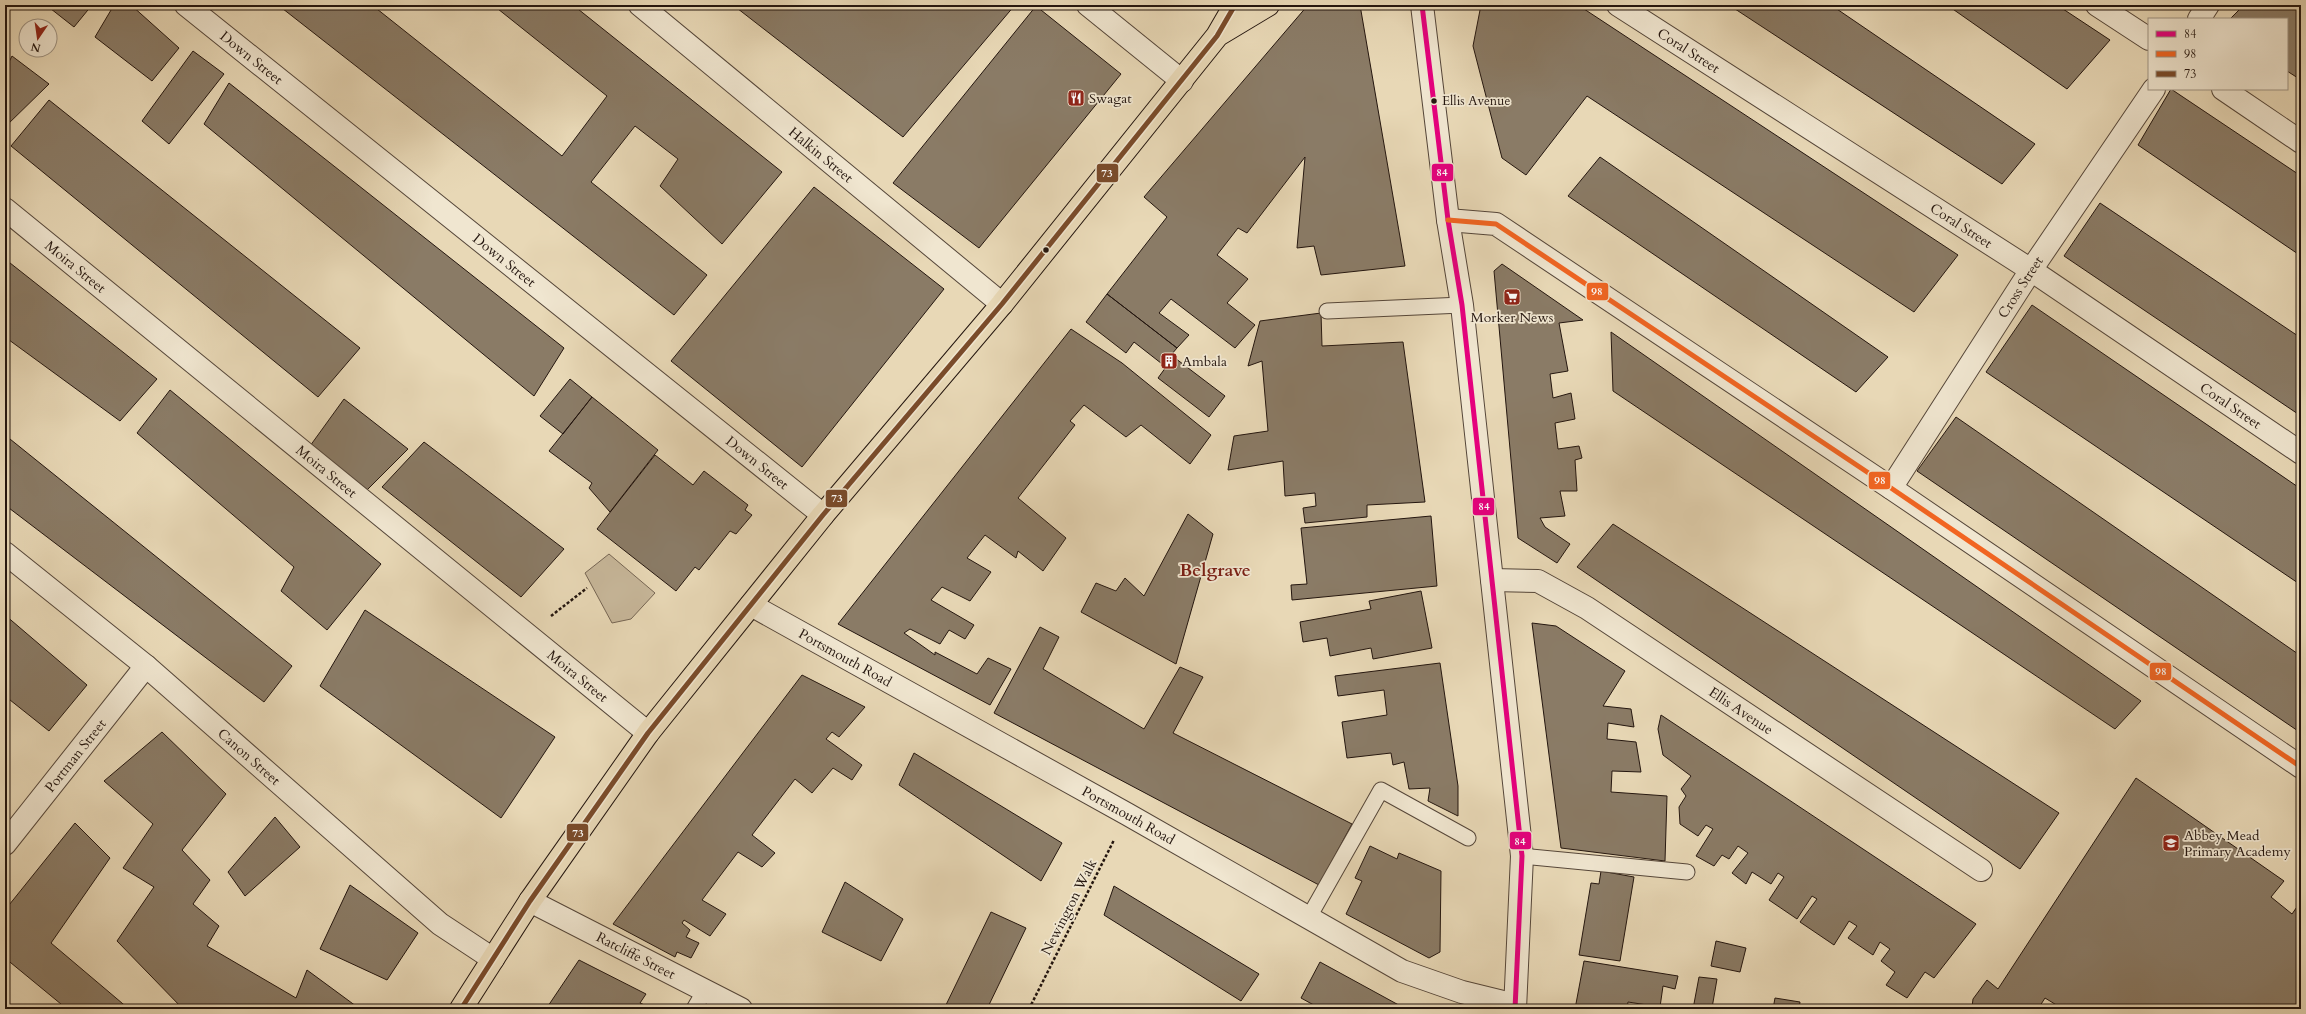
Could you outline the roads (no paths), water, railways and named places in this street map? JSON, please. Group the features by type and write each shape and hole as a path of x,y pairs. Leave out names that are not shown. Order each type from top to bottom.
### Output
{"main road":[{"path":"461,1009 530,901 648,733 823,515 1002,304 1182,81 1217,36 1235,5"},
{"path":"1217,36 1268,5"}],"street":[{"name":"Down Street","path":"186,5 823,515"},
{"name":"Halkin Street","path":"640,5 1002,304"},
{"path":"1088,5 1182,81"},
{"path":"1422,5 1448,220 1462,305 1522,856 1515,1007"},
{"path":"1429,63 1437,5"},
{"name":"Coral Street","path":"1618,5 2031,270 2301,452"},
{"path":"2097,5 2148,38"},
{"path":"2200,18 2208,5"},
{"name":"Cross Street","path":"1891,488 2031,270 2153,90"},
{"path":"2223,90 2301,142"},
{"name":"Moira Street","path":"5,209 648,733"},
{"path":"1448,220 1496,224 1891,488 2301,767"},
{"name":"Canon Street","path":"5,553 146,666 440,924 493,959"},
{"name":"Ellis Avenue","path":"1492,580 1538,581 1587,608 1981,870"},
{"name":"Portsmouth Road","path":"751,605 1127,814 1402,971 1462,992 1515,1007"},
{"name":"Portman Street","path":"5,844 146,666"},
{"name":"Ratcliffe Street","path":"530,901 741,1009"}],"lane":[{"path":"1327,311 1462,305"},
{"path":"1309,917 1381,790 1468,838"},
{"path":"1522,856 1687,872"},
{"path":"694,1009 704,990"}],"place":[{"name":"Swagat","path":"1076,98"},
{"name":"Ellis Avenue","path":"1434,101"},
{"name":"Morker News","path":"1512,297"},
{"name":"Ambala","path":"1169,361"},
{"name":"Abbey Mead Primary Academy","path":"2171,843"}],"district":[{"name":"Belgrave","path":"1215,570"}]}
